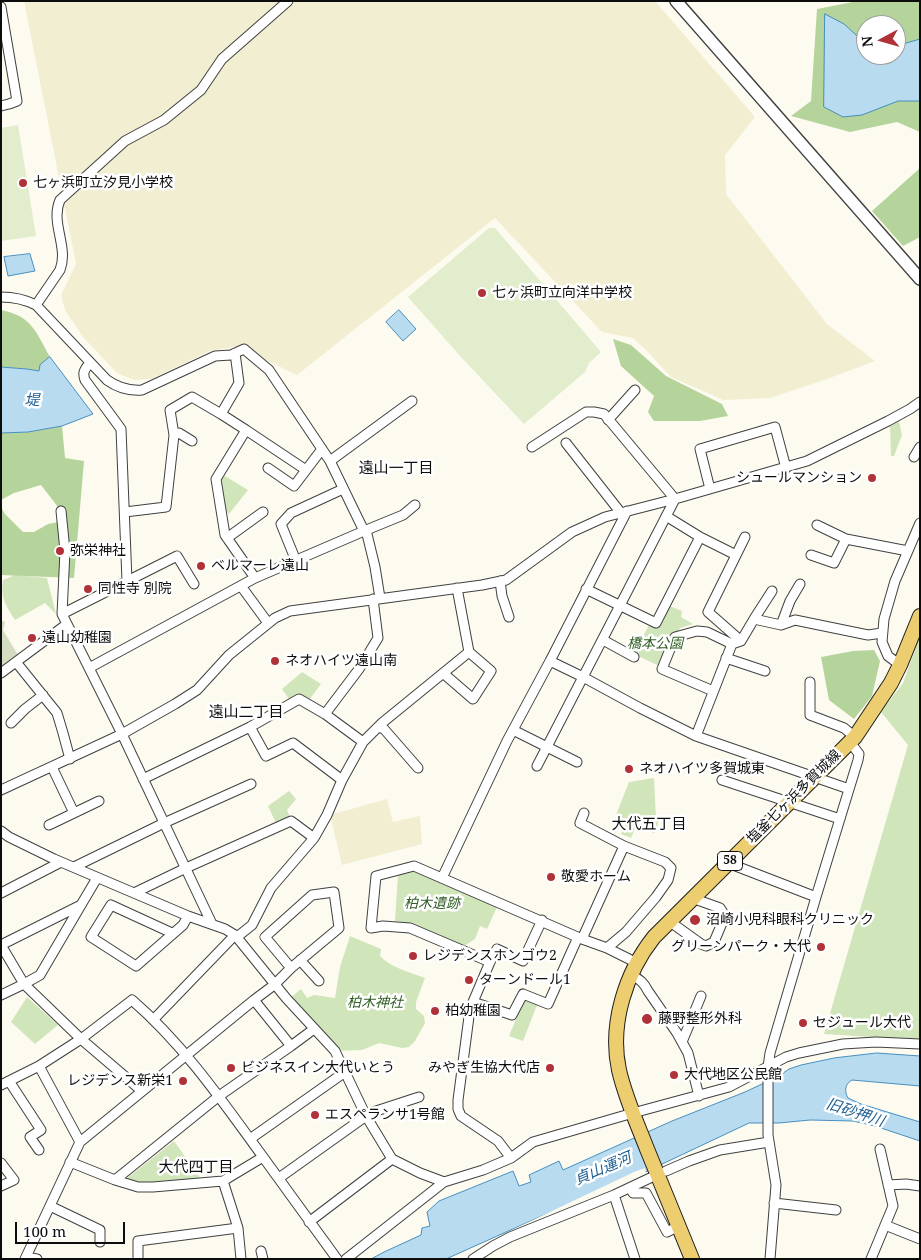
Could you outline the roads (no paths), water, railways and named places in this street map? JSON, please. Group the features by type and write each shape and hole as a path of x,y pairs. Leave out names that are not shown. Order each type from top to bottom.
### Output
{"main road":[{"name":"塩釜七ヶ浜多賀城線","path":"657,1173 621,1080 617,1057 616,1046 620,1011 634,969 648,944 669,921 852,740 891,683 916,634 920,616"},
{"name":"58","path":"657,1173 692,1259"}],"street":[{"path":"36,305 63,264 56,215 60,200 125,140 164,120 201,90 222,59 288,1"},
{"path":"680,2 920,279"},
{"path":"1,8 3,30 17,101 1,106"},
{"path":"1,70 12,68"},
{"path":"1,297 16,297 36,305 107,380 114,385 132,391 142,390 215,356 231,355 244,350 269,370 330,461 365,530 375,567 378,638 359,669 325,714"},
{"path":"222,414 240,383 235,354"},
{"path":"90,363 84,370 85,380 122,429 127,581"},
{"path":"608,420 635,390"},
{"path":"125,512 166,507 174,435 170,410 192,397 222,414 306,470"},
{"path":"330,461 412,401"},
{"path":"1,790 122,734 197,690 229,655 282,614 290,611 506,580 572,532 605,517 807,461 888,421 920,402"},
{"path":"532,447 586,412 604,414 675,499"},
{"path":"710,489 700,449 756,433 775,428 786,468"},
{"path":"246,430 216,479 225,535 255,578"},
{"path":"174,435 179,433 192,441"},
{"path":"566,443 624,512"},
{"path":"268,468 294,486 322,449"},
{"path":"296,561 281,524 291,513 343,489"},
{"path":"537,766 675,499"},
{"path":"89,668 255,578 403,515 415,505"},
{"path":"61,511 65,551 62,614 144,779 212,924"},
{"path":"227,538 263,512"},
{"path":"442,878 513,730 624,512"},
{"path":"666,516 700,537 736,555"},
{"path":"900,665 888,656 882,642 882,633 895,581 920,523"},
{"path":"816,525 846,539 908,551"},
{"path":"586,589 656,623 700,537"},
{"path":"736,642 708,612 745,537"},
{"path":"812,555 834,563 846,539"},
{"path":"62,614 177,556 194,584"},
{"path":"500,581 502,596 509,617"},
{"path":"781,625 790,601 800,584"},
{"path":"241,586 268,623"},
{"path":"443,673 473,699 490,671 469,652 457,588"},
{"path":"696,736 726,658 772,591"},
{"path":"754,619 781,625 795,620 868,635 882,633"},
{"path":"1,673 67,624"},
{"path":"714,691 662,669 676,637 697,630 736,642"},
{"path":"602,640 634,657"},
{"path":"154,1019 236,936 252,925 271,888 314,838 363,742 378,727 469,652"},
{"path":"726,658 765,671"},
{"path":"550,660 696,736 849,789"},
{"path":"16,662 57,713 70,759"},
{"path":"770,1259 776,1185 768,1138 768,1067 770,1053 858,760 858,754 852,740 844,728 810,715 810,682"},
{"path":"11,723 43,695"},
{"path":"144,779 250,727 299,699 325,714 363,742"},
{"path":"250,727 266,756 293,744 342,780"},
{"path":"378,727 384,730 418,768"},
{"path":"513,730 578,762"},
{"path":"52,767 74,813"},
{"path":"722,780 840,819"},
{"path":"74,867 252,784"},
{"path":"49,825 99,800"},
{"path":"584,813 580,823 624,846 665,862 671,868 668,880 656,897 626,932 607,948"},
{"path":"134,893 290,821 314,838"},
{"path":"1,831 5,839 188,916 212,924 236,936 274,985 335,1051 366,1116 392,1159 444,1182"},
{"path":"473,1002 512,1015 523,994 548,1004 624,846"},
{"path":"1,893 62,862"},
{"path":"728,863 816,897"},
{"path":"490,962 410,928 383,926 371,928 376,876 414,866 607,948 634,969 682,1042 688,1053 698,1096"},
{"path":"1,995 40,975 97,878"},
{"path":"36,1259 26,1258 80,1142 274,985 300,960 339,928 334,892 312,895 265,937 291,968"},
{"path":"669,921 701,944 706,946 714,942 725,916 720,908 692,898"},
{"path":"81,905 1,945 24,984 81,1040 142,1091"},
{"path":"172,933 111,906 91,937 136,966 182,925 188,916"},
{"path":"511,1158 498,1141 461,1116 458,1109 460,1080 470,1009 490,962 497,949 523,961 542,920"},
{"path":"300,960 319,982"},
{"path":"682,1042 701,996"},
{"path":"39,1150 30,1137 41,1130 5,1083 39,1066 81,1040 132,1000 154,1019 220,1096 337,1259"},
{"path":"254,1000 291,1046"},
{"path":"115,1180 220,1096 314,1029"},
{"path":"346,1259 444,1182 483,1170 511,1158 533,1142 729,1087 792,1055 843,1044 876,1042 920,1044"},
{"path":"39,1066 80,1142"},
{"path":"250,1138 345,1072"},
{"path":"279,1178 373,1112 419,1098"},
{"path":"473,1259 510,1237 614,1195 657,1173 720,1150 768,1138"},
{"path":"871,1259 893,1206 880,1149"},
{"path":"70,1162 138,1187 153,1187 223,1181 263,1157"},
{"path":"309,1222 392,1159"},
{"path":"1,1163 14,1180 1,1186"},
{"path":"223,1181 238,1228 242,1259"},
{"path":"888,1185 906,1184 920,1186"},
{"path":"630,1188 633,1193 646,1193 667,1232 679,1226"},
{"path":"614,1195 635,1259"},
{"path":"774,1203 836,1210"},
{"path":"50,1206 100,1230 100,1242"},
{"path":"885,1225 920,1239"},
{"path":"138,1259 138,1241 238,1228"}],"water":[{"path":"825,14 844,24 856,35 856,65 906,65 906,43 920,39 920,101 898,101 862,115 843,117 824,107"},
{"path":"30,254 35,271 8,276 4,257"},
{"path":"399,310 416,329 403,341 386,322"},
{"name":"堤","path":"50,357 93,414 62,426 28,432 1,433 1,367 39,371 40,365"},
{"path":"877,1053 920,1056 920,1086 852,1080 846,1088 848,1098 861,1104 920,1122 920,1141 875,1126 853,1121 810,1120 749,1123 639,1175 446,1259 371,1259 421,1235 422,1228 430,1226 427,1212 439,1201 513,1171 519,1186 531,1182 529,1175 559,1161 563,1170 672,1121 745,1092 779,1076 789,1069 834,1058"}],"place":[{"name":"七ヶ浜町立汐見小学校","path":"23,183"},
{"name":"七ヶ浜町立向洋中学校","path":"482,293"},
{"name":"シュールマンション","path":"872,478"},
{"name":"弥栄神社","path":"60,551"},
{"name":"ベルマーレ遠山","path":"201,566"},
{"name":"同性寺 別院","path":"88,589"},
{"name":"遠山幼稚園","path":"32,638"},
{"name":"ネオハイツ遠山南","path":"275,661"},
{"name":"ネオハイツ多賀城東","path":"629,769"},
{"name":"敬愛ホーム","path":"551,877"},
{"name":"沼崎小児科眼科クリニック","path":"695,920"},
{"name":"グリーンパーク・大代","path":"821,947"},
{"name":"レジデンスホンゴウ2","path":"413,956"},
{"name":"ターンドール1","path":"469,980"},
{"name":"柏幼稚園","path":"435,1011"},
{"name":"藤野整形外科","path":"647,1019"},
{"name":"セジュール大代","path":"803,1023"},
{"name":"ビジネスイン大代いとう","path":"231,1068"},
{"name":"みやぎ生協大代店","path":"550,1068"},
{"name":"大代地区公民館","path":"674,1075"},
{"name":"レジデンス新栄1","path":"183,1081"},
{"name":"エスペランサ1号館","path":"315,1115"}],"district":[{"name":"遠山一丁目","path":"396,469"},
{"name":"遠山二丁目","path":"246,713"},
{"name":"大代五丁目","path":"649,825"},
{"name":"大代四丁目","path":"196,1168"}],"park label":[{"name":"橋本公園","path":"655,644"},
{"name":"柏木遺跡","path":"432,904"},
{"name":"柏木神社","path":"375,1003"}],"water label":[{"name":"旧砂押川","path":"855,1113"},
{"name":"貞山運河","path":"603,1169"}]}
